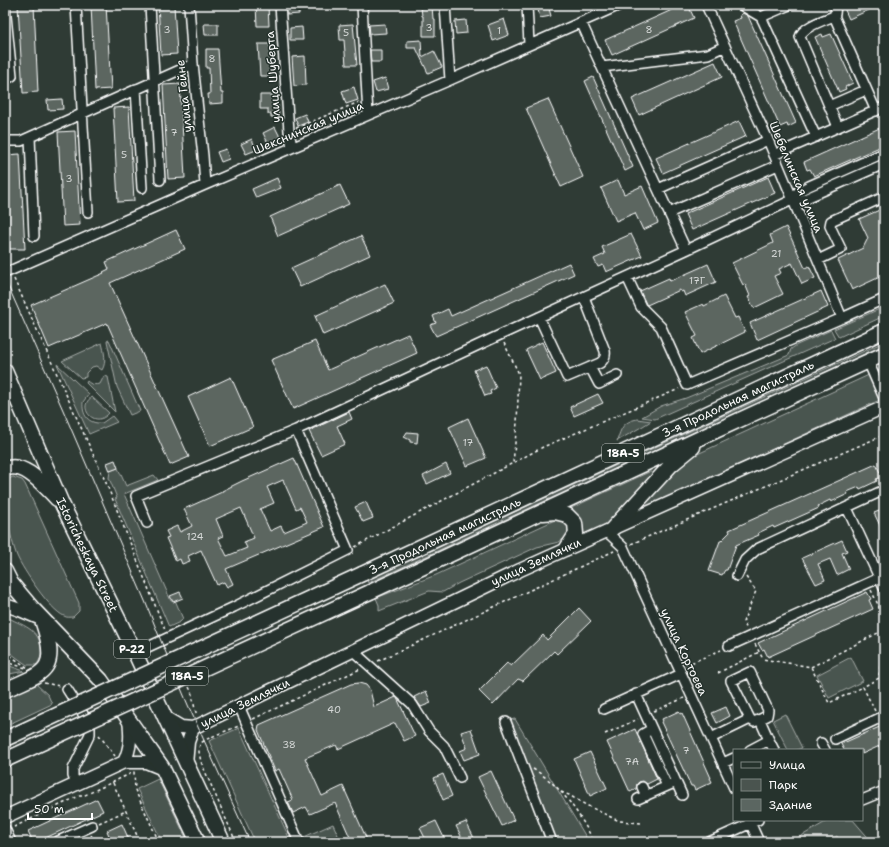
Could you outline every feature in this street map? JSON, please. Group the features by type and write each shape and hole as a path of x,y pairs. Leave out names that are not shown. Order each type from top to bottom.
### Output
{"highway":[{"name":"3-я Продольная магистраль","path":"5,739 884,331"},
{"name":"3-я Продольная магистраль","path":"5,760 884,354"},
{"name":"Istoricheskaya Street","path":"5,371 62,504 186,764"},
{"path":"610,529 671,464 711,433"},
{"name":"Р-22","path":"5,469 15,467 21,468 35,478 62,504"},
{"path":"539,513 555,512 567,514 575,523 576,534 567,548"},
{"path":"5,571 11,583 19,593 101,680 130,720 163,769 198,842"},
{"path":"5,690 46,666 50,659 49,639 42,619"},
{"name":"Р-22","path":"186,764 223,842"}],"main road":[{"name":"улица Землячки","path":"197,726 498,580 884,407"},
{"path":"5,605 42,619"},
{"path":"164,717 181,727 197,726"},
{"path":"124,762 131,738 130,720"},
{"path":"186,764 188,742 197,726"},
{"path":"5,817 124,762 146,762 163,769"}],"street":[{"path":"76,5 88,212"},
{"path":"150,5 160,180"},
{"name":"улица Гейне","path":"189,5 193,64 205,185"},
{"name":"улица Шуберта","path":"280,5 288,131 292,147"},
{"path":"362,5 368,115"},
{"path":"445,5 450,80"},
{"path":"527,5 529,44"},
{"name":"Шекснинская улица","path":"7,272 292,147 450,80 618,5"},
{"name":"Шебелинская улица","path":"706,5 768,140 842,318"},
{"path":"741,5 761,17 816,137"},
{"path":"761,17 789,5"},
{"path":"5,6 12,76 5,80"},
{"path":"774,155 880,109 866,90 837,9 805,29 800,37 838,127"},
{"path":"581,22 686,250"},
{"path":"602,67 708,54 725,46"},
{"path":"5,141 21,141 193,64"},
{"path":"136,89 142,188"},
{"path":"829,106 866,90"},
{"path":"30,137 34,236"},
{"path":"658,189 768,140"},
{"path":"792,200 799,191 884,153"},
{"path":"147,523 136,496 296,430 792,200 802,200 884,164"},
{"path":"669,213 778,165"},
{"path":"818,260 841,249 830,226 831,221 884,197"},
{"path":"627,277 641,307 661,327 688,385 884,299"},
{"path":"539,317 567,377 600,363 606,356 605,351 584,297"},
{"path":"863,364 870,366 884,398"},
{"path":"590,367 599,384 617,375"},
{"path":"134,653 168,638 348,550 296,430"},
{"path":"739,572 745,560 757,549 884,490"},
{"path":"847,508 884,588"},
{"name":"улица Кортоева","path":"610,529 623,547 733,786"},
{"path":"729,646 879,578"},
{"path":"352,650 412,704 429,731 444,746 460,778"},
{"path":"604,708 636,694 680,671"},
{"path":"711,738 755,720 767,716 768,710 750,672 731,681 755,720 769,740 774,749"},
{"path":"67,689 90,724 90,734 73,769 73,776 76,784"},
{"path":"636,694 682,795"},
{"path":"239,706 299,842"},
{"path":"835,739 881,717"},
{"path":"506,722 552,842"},
{"path":"652,729 643,734 667,786"},
{"path":"752,749 769,740"},
{"path":"723,763 733,758"},
{"path":"642,786 642,798 676,782"},
{"path":"863,800 884,791"},
{"path":"709,842 752,821 759,842"},
{"path":"56,842 92,826"},
{"path":"5,830 11,842"}],"path":[{"path":"288,131 360,102"},
{"path":"7,272 107,485 168,638"},
{"path":"500,335 519,374 517,423 513,463"},
{"path":"348,550 543,447 688,385"},
{"path":"236,842 201,762 198,751 201,744 623,547 884,435"},
{"path":"739,572 756,591 743,622 763,659 811,667 884,630"},
{"path":"868,583 884,617"},
{"path":"811,667 829,703 879,678 884,634"},
{"path":"680,671 729,646"},
{"path":"5,652 32,673 38,682 67,689"},
{"path":"718,673 759,652"},
{"path":"5,662 32,673"},
{"path":"189,685 192,692 197,726 209,739"},
{"path":"863,687 881,717"},
{"path":"90,724 116,756 124,762"},
{"path":"532,768 542,774 561,792 582,818 594,842"},
{"path":"5,830 134,772 135,790 159,842"},
{"path":"113,782 140,842"},
{"path":"561,792 619,822 642,824"},
{"path":"92,826 126,811"}],"green space":[{"path":"884,307 884,316 839,337 834,329"},
{"path":"831,330 835,338 655,419 642,417 661,406 686,398 789,355 791,349 797,345"},
{"path":"109,340 140,411 130,415 117,387 107,341"},
{"path":"884,342 884,345 368,583 367,580"},
{"path":"102,343 105,360 102,370 96,366 92,367 86,373 86,377 81,378 62,361"},
{"path":"57,364 89,394 83,402 85,415 87,418 93,422 102,423 112,416 117,422 89,434"},
{"path":"884,368 884,398 653,504 646,507 643,505 678,463"},
{"path":"104,376 108,377 115,412 86,383 87,381 96,385 100,384"},
{"path":"92,397 109,413 104,418 93,418 89,415 86,406"},
{"path":"637,419 651,421 617,441 623,426 632,420"},
{"path":"118,468 126,486 154,475 158,480 124,494 171,601 175,600 183,619 169,627 115,499 117,498 109,478 110,471"},
{"path":"649,472 652,474 651,478 607,526 578,539 567,510"},
{"path":"13,477 22,480 25,484 79,603 79,611 73,617 65,617 52,606 31,580 17,556 12,540 5,498 6,483"},
{"path":"557,519 564,521 569,529 565,538 559,542 537,547 459,583 443,592 429,591 379,611 379,605 376,598 436,575"},
{"path":"5,616 29,628 38,637 41,652 36,665 27,665 5,649"},
{"path":"851,657 863,681 829,698 817,675"},
{"path":"5,664 7,665 24,671 5,675"},
{"path":"36,684 48,695 52,704 5,726 5,697"},
{"path":"785,714 802,748 788,749 773,720"},
{"path":"515,719 589,842 554,842 509,720"},
{"path":"239,728 291,842 255,842 209,741"},
{"path":"158,779 188,842 162,842 137,789"},
{"path":"827,821 854,821 872,842 840,842 837,836 826,842 791,842"},
{"path":"333,824 341,842 306,842 304,837"}],"building":[{"path":"18,5 34,5 38,92 23,93"},
{"path":"91,5 106,5 111,89 95,90"},
{"path":"158,5 174,5 177,54 161,55"},
{"path":"256,5 268,5 269,26 257,26"},
{"path":"287,5 299,5 299,14 287,15"},
{"path":"537,5 548,5 551,16 540,18"},
{"path":"683,5 688,5 694,18 612,55 605,40"},
{"path":"851,5 880,5 849,19 844,8"},
{"path":"432,6 433,19 435,19 435,36 423,36 423,16 421,7"},
{"path":"743,13 748,16 796,123 788,127 787,124 780,127 733,21 741,18 740,15"},
{"path":"504,19 509,35 493,41 488,25"},
{"path":"466,20 467,33 456,34 455,21"},
{"path":"204,24 218,24 218,35 205,35"},
{"path":"353,24 357,65 346,65 344,40 340,40 339,25"},
{"path":"385,24 386,33 370,34 369,25"},
{"path":"302,27 303,40 290,40 290,28"},
{"path":"822,34 823,37 831,34 853,83 845,87 846,89 839,92 815,37"},
{"path":"421,40 422,57 434,51 442,67 428,73 416,48 407,48 407,41"},
{"path":"258,44 270,44 271,76 260,76"},
{"path":"206,49 218,49 223,103 209,104 209,68 206,68"},
{"path":"370,50 381,50 381,62 371,62"},
{"path":"305,56 306,85 294,86 292,57"},
{"path":"715,62 722,77 639,115 632,99"},
{"path":"593,77 633,167 625,171 585,81"},
{"path":"385,78 388,89 376,92 373,82"},
{"path":"180,84 185,178 168,179 163,85"},
{"path":"354,87 358,100 346,104 342,91"},
{"path":"260,95 273,95 273,105 278,105 279,117 271,117 271,114 268,114 268,109 260,109"},
{"path":"62,99 63,109 48,110 47,100"},
{"path":"548,99 583,177 561,187 526,108"},
{"path":"129,107 134,201 118,202 113,108"},
{"path":"305,114 308,122 298,126 295,118"},
{"path":"739,121 746,136 663,173 656,158"},
{"path":"884,126 884,145 814,176 810,169 807,170 804,162"},
{"path":"275,127 281,139 269,145 263,133"},
{"path":"75,131 80,225 63,226 58,132"},
{"path":"252,139 256,150 246,154 241,144"},
{"path":"226,149 229,159 221,162 217,152"},
{"path":"20,154 25,249 9,249 5,184 5,155"},
{"path":"768,177 775,193 692,230 685,214"},
{"path":"277,178 281,188 256,198 252,189"},
{"path":"618,180 624,194 642,186 658,223 643,230 635,213 616,221 601,188"},
{"path":"340,185 349,204 278,236 270,217"},
{"path":"884,208 884,275 852,290 838,260 863,248 868,238 859,219"},
{"path":"786,227 805,268 809,266 815,278 802,284 792,263 779,269 781,273 774,276 783,294 754,308 748,297 750,296 745,284 743,285 732,263 773,243 770,235"},
{"path":"176,230 185,249 110,283 189,457 170,465 107,323 49,348 31,305 104,273 103,272 109,269 106,262"},
{"path":"631,234 642,256 606,272 603,265 598,267 594,259 605,254 602,247"},
{"path":"361,236 370,255 300,287 291,268"},
{"path":"569,263 574,274 436,336 430,325 436,323 433,316 448,309 451,316"},
{"path":"708,264 716,282 685,296 683,291 681,292 680,290 647,305 646,304 640,291 669,278 670,281"},
{"path":"385,284 394,303 323,335 315,316"},
{"path":"821,291 828,307 757,340 750,323"},
{"path":"724,296 735,318 738,317 745,332 700,354 693,338 697,336 685,312 703,304 704,306"},
{"path":"408,334 417,353 293,409 271,360 315,341 328,370"},
{"path":"542,342 556,373 540,380 526,350"},
{"path":"486,365 496,388 490,391 491,394 485,396 474,370"},
{"path":"231,377 253,427 210,446 188,397"},
{"path":"598,394 603,403 574,416 570,407"},
{"path":"349,412 352,419 337,426 345,444 321,455 309,431"},
{"path":"468,418 486,458 467,466 449,427"},
{"path":"407,432 418,433 417,443 410,442 410,440 404,437"},
{"path":"294,458 324,527 226,569 233,584 227,587 224,582 217,585 201,550 188,556 190,561 182,564 180,559 176,561 166,538 169,537 166,531 177,526 180,532 192,526 184,509 222,492 242,481","holes":["283,480 296,509 300,507 307,522 284,532 281,526 270,531 260,509 274,503 267,487","241,508 254,538 244,542 247,548 227,556 218,538 223,536 216,519"]},
{"path":"115,460 118,468 110,471 107,463"},
{"path":"446,464 450,473 427,484 423,476"},
{"path":"876,464 882,477 876,479 877,481 860,489 859,487 847,492 848,494 818,506 819,508 774,528 773,526 758,533 759,535 736,545 727,570 725,570 722,575 709,571 720,541 730,532 729,530"},
{"path":"366,502 373,518 363,522 355,507"},
{"path":"884,509 884,534 874,513"},
{"path":"842,540 847,551 842,553 849,569 837,575 830,559 818,564 825,580 816,584 802,558"},
{"path":"180,592 183,598 173,602 170,596"},
{"path":"867,592 871,599 869,600 873,609 768,657 764,649 762,650 758,643"},
{"path":"579,608 591,621 557,654 554,651 523,681 518,679 493,705 479,691 507,663 511,666 543,635 547,640"},
{"path":"359,683 366,685 370,690 374,707 396,697 415,736 404,741 395,723 338,749 336,745 305,758 322,796 343,786 368,842 352,842 335,803 310,814 306,807 293,813 288,802 293,800 279,769 275,771 258,730 259,725 351,684"},
{"path":"426,691 431,703 421,707 414,697"},
{"path":"726,707 730,716 717,723 712,713"},
{"path":"679,711 680,714 682,713 712,782 695,790 693,786 691,786 661,722 663,721 662,719"},
{"path":"884,725 884,744 863,754 863,749 844,749 841,744"},
{"path":"471,729 480,754 464,760 460,751 467,748 461,732"},
{"path":"635,729 657,779 647,784 643,781 639,782 636,789 630,792 607,742"},
{"path":"590,752 607,788 590,796 574,759"},
{"path":"491,771 514,820 502,826 478,777"},
{"path":"443,774 452,796 443,800 434,778"},
{"path":"97,799 103,811 37,842 33,842 28,831"},
{"path":"436,821 446,842 427,842 420,828"},
{"path":"466,822 476,842 464,842 456,826"},
{"path":"122,824 130,842 112,842 107,831"}],"tram line":[{"path":"5,279 63,410 188,705 250,842"}]}
